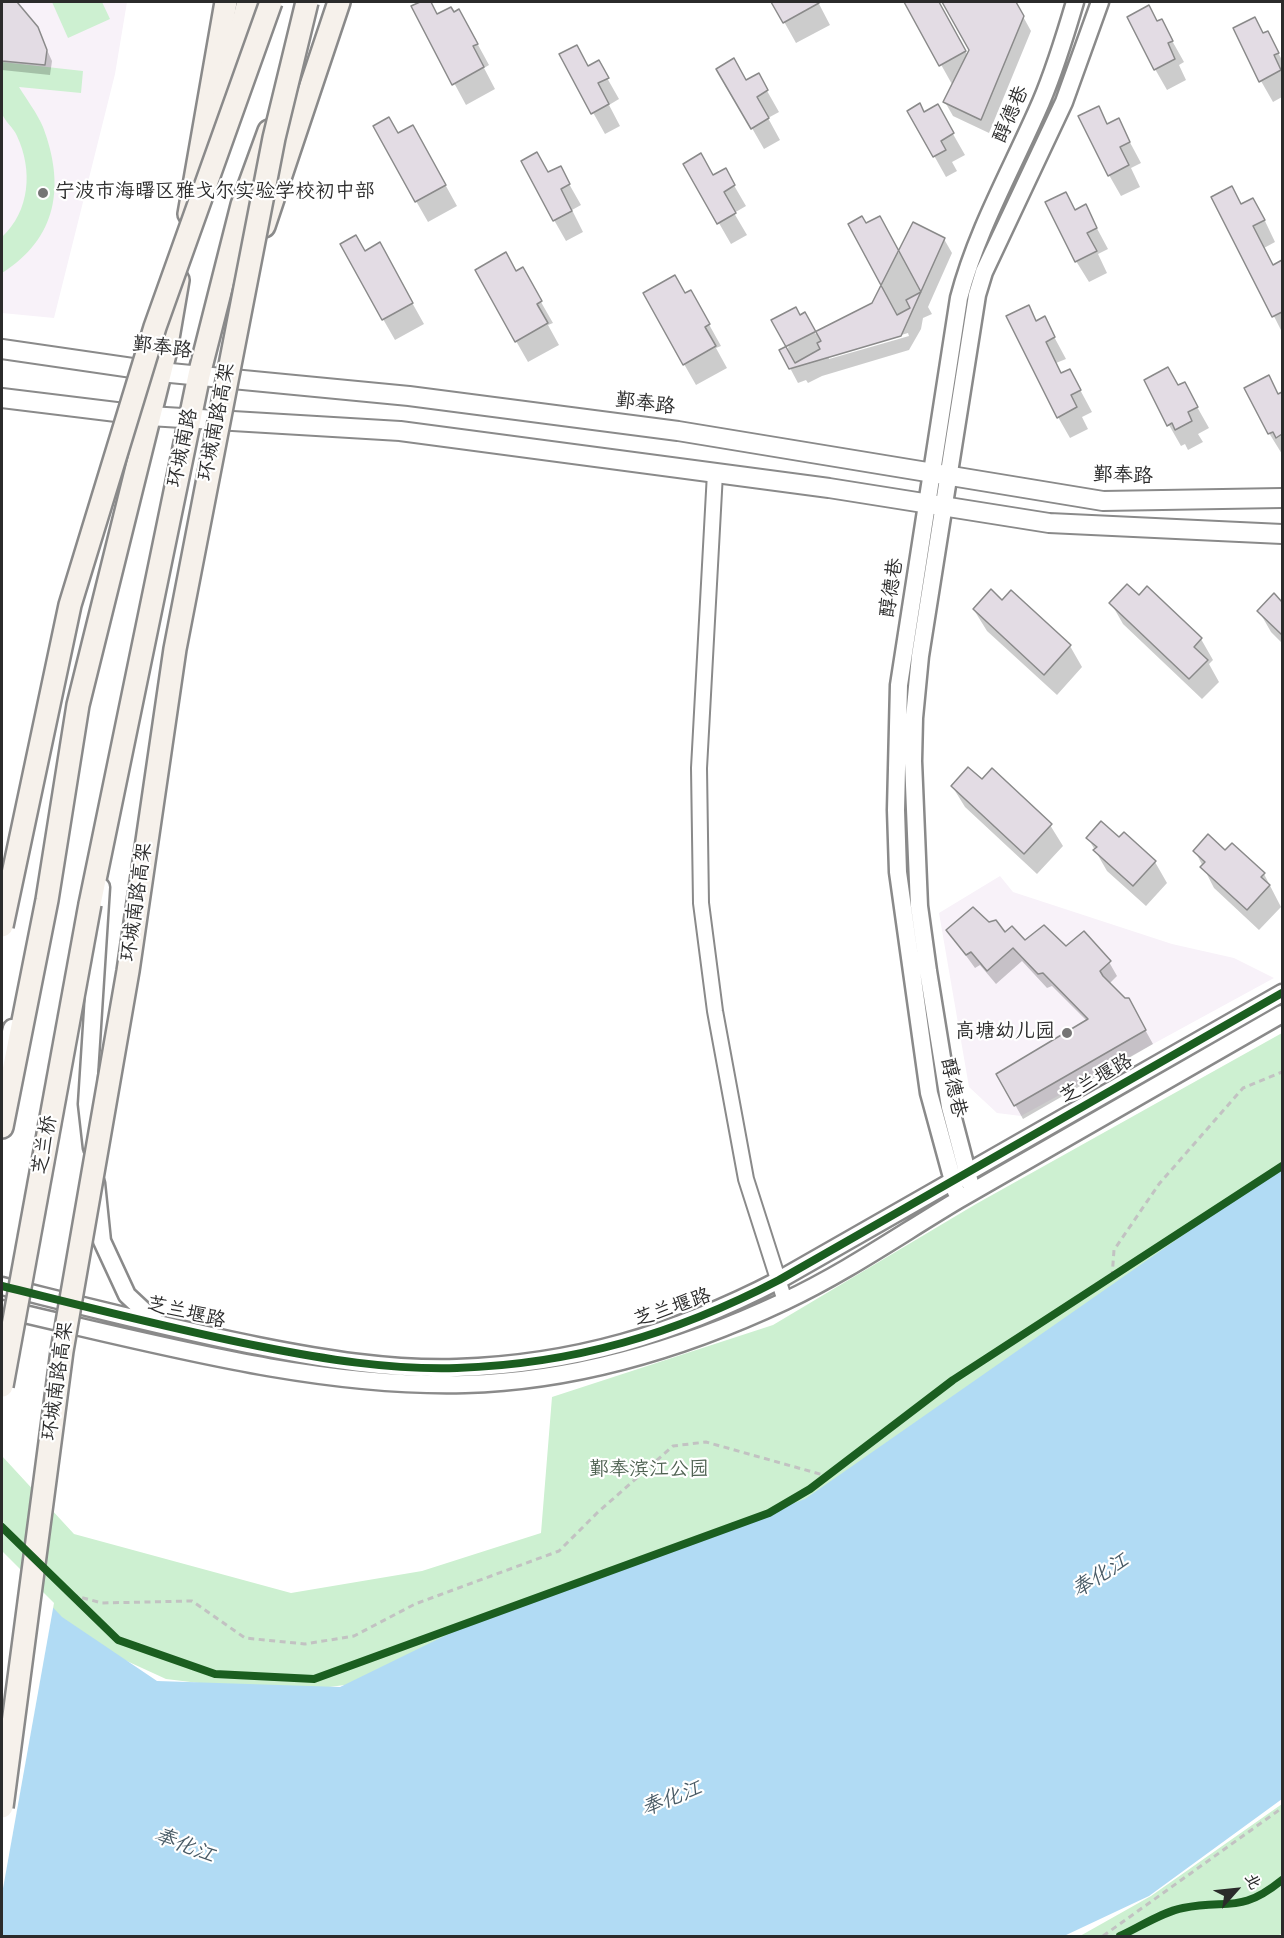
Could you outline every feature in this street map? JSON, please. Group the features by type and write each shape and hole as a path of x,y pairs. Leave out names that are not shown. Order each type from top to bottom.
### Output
{"main road":[{"name":"环城南路","path":"47,900 78,705 160,372 226,2"},
{"path":"188,232 249,2"},
{"path":"2,926 70,605 155,327 271,2"},
{"name":"环城南路高架","path":"2,1808 62,1351 128,971 175,649 274,138 307,2"},
{"name":"环城南路","path":"90,904 199,375 243,205 315,2"},
{"path":"245,283 339,2"},
{"name":"鄞奉路","path":"2,349 160,372 409,396 678,432 1103,501 1282,498"},
{"path":"2,398 149,416 400,431 937,504 1049,523 1282,534"},
{"path":"2,1127 47,900"},
{"name":"芝兰桥","path":"2,1386 90,904"}],"street":[{"name":"醇德巷","path":"965,1196 929,1093 898,872 896,810 899,685 937,504 957,309 966,270 1054,70 1074,2"},
{"name":"醇德巷","path":"941,473 977,295 984,272 1064,102 1100,2"},
{"path":"716,473 699,768 701,903 715,1011 746,1179 785,1301"},
{"path":"105,831 87,1104 102,1241 127,1295 158,1325"},
{"path":"2,1069 47,900"},
{"name":"芝兰堰路","path":"2,1286 158,1325 324,1359 455,1368 501,1365 588,1353 643,1338 726,1308 779,1281 1282,993"},
{"name":"芝兰堰路","path":"2,1309 191,1351 288,1369 388,1382 466,1384 548,1377 615,1363 675,1346 785,1301 1282,1014"}],"path":[{"path":"1112,1277 1114,1250 1159,1184 1243,1088 1282,1072"},
{"path":"1102,1283 1122,1270"},
{"path":"72,1595 102,1603 192,1600 245,1638 305,1644 354,1636 415,1604 559,1551 597,1513 673,1446 706,1442 772,1463 827,1476"},
{"path":"818,1482 836,1469"},
{"path":"64,1588 87,1610"},
{"path":"1103,1936 1282,1808"}],"shaded area":[{"name":"宁波市海曙区雅戈尔实验学校初中部","path":"2,2 127,2 115,74 54,318 2,313"},
{"name":"高塘幼儿园","path":"1000,876 1013,892 1172,944 1234,958 1274,978 1021,1116 997,1113 969,1087 939,913"}],"green space":[{"path":"52,2 102,2 110,19 68,38"},
{"path":"2,62 83,71 81,93 19,87 43,127 54,169 54,189 52,209 35,244 21,259 2,273 2,237 11,227 23,203 27,176 17,136 2,113"},
{"name":"鄞奉滨江公园","path":"1282,1033 1282,1175 880,1455 718,1553 385,1680 281,1693 166,1679 70,1635 2,1567 2,1456 74,1534 291,1593 422,1571 541,1533 552,1397 773,1325 976,1204"},
{"path":"1282,1804 1282,1933 1278,1936 1080,1936 1151,1896"}],"water":[{"name":"奉化江","path":"1282,1166 1282,1799 1149,1896 1064,1936 2,1936 2,1554 62,1617 157,1681 340,1687 471,1623 805,1499"}],"pier":[{"path":"2,1551 54,1603 2,1894"}],"building":[{"path":"2,2 17,2 38,27 47,50 45,65 2,61"},
{"path":"420,2 431,2 437,14 451,7 454,12 459,9 478,44 473,46 484,67 452,85 411,6"},
{"path":"771,2 818,2 819,3 783,23"},
{"path":"904,2 939,2 966,51 939,66"},
{"path":"942,2 1016,2 1024,16 981,120 943,102 969,50"},
{"path":"1149,5 1157,21 1162,19 1173,41 1168,43 1175,59 1154,70 1127,17"},
{"path":"1255,17 1263,33 1268,31 1279,53 1274,55 1281,70 1259,82 1233,28"},
{"path":"577,45 588,66 599,60 609,78 598,83 609,104 591,114 559,54"},
{"path":"734,58 746,80 759,73 768,90 757,97 769,118 751,129 716,69"},
{"path":"920,103 924,112 938,104 954,133 941,141 946,150 933,157 907,111"},
{"path":"1099,106 1107,124 1119,118 1130,142 1120,147 1129,165 1108,176 1078,116"},
{"path":"389,117 398,133 413,125 446,185 415,202 373,126"},
{"path":"537,152 548,172 561,166 570,184 561,189 572,211 553,221 521,161"},
{"path":"701,153 713,175 726,168 735,185 724,192 736,213 717,224 683,164"},
{"path":"1232,186 1241,204 1253,198 1265,220 1253,226 1273,265 1282,260 1282,312 1272,317 1211,197"},
{"path":"1066,192 1075,210 1086,204 1097,228 1087,233 1097,251 1075,262 1045,202"},
{"path":"862,216 866,223 880,216 921,292 906,300 910,308 897,315 848,224"},
{"path":"913,222 945,238 901,336 789,369 779,350 872,303"},
{"path":"356,235 365,251 380,242 413,303 382,320 340,244"},
{"path":"506,252 516,271 523,267 542,301 537,304 548,323 515,342 475,270"},
{"path":"675,275 685,293 691,290 710,324 705,327 716,346 683,365 643,293"},
{"path":"1029,305 1036,321 1045,316 1055,337 1046,342 1061,373 1070,369 1081,390 1071,395 1077,407 1057,418 1006,316"},
{"path":"796,307 800,315 805,312 821,341 817,343 820,349 795,363 771,320"},
{"path":"1168,367 1178,385 1185,382 1198,407 1188,412 1192,421 1175,430 1172,423 1167,426 1144,380"},
{"path":"1269,375 1278,394 1282,392 1282,434 1276,438 1273,432 1268,434 1244,388"},
{"path":"1127,584 1139,595 1147,586 1202,638 1194,647 1208,660 1189,679 1109,603"},
{"path":"991,589 1002,600 1011,590 1071,645 1044,675 973,609"},
{"path":"1274,593 1282,602 1282,635 1257,611"},
{"path":"968,767 982,779 992,768 1052,824 1024,854 951,786"},
{"path":"1101,821 1119,837 1124,832 1156,861 1133,886 1093,850 1097,847 1086,838"},
{"path":"1208,834 1225,850 1232,843 1265,873 1261,877 1270,885 1247,910 1200,867 1205,862 1193,851"},
{"path":"973,907 989,922 996,920 1005,932 1012,926 1025,940 1044,925 1066,946 1084,931 1111,961 1100,971 1103,976 1125,998 1129,998 1146,1030 1014,1106 996,1074 1088,1019 1043,973 1038,974 1013,948 987,971 971,952 966,955 946,930"}],"cycle path":[{"path":"2,1286 226,1339 357,1363 457,1368 500,1365 583,1353 662,1331 701,1316 779,1280 1282,993"},
{"path":"2,1527 118,1640 215,1674 314,1679 769,1513 810,1489 953,1380 1282,1166"},
{"path":"1120,1936 1175,1910 1244,1901 1268,1891 1282,1880"}],"place":[{"name":"宁波市海曙区雅戈尔实验学校初中部","path":"43,193"},
{"name":"高塘幼儿园","path":"1067,1033"}]}
